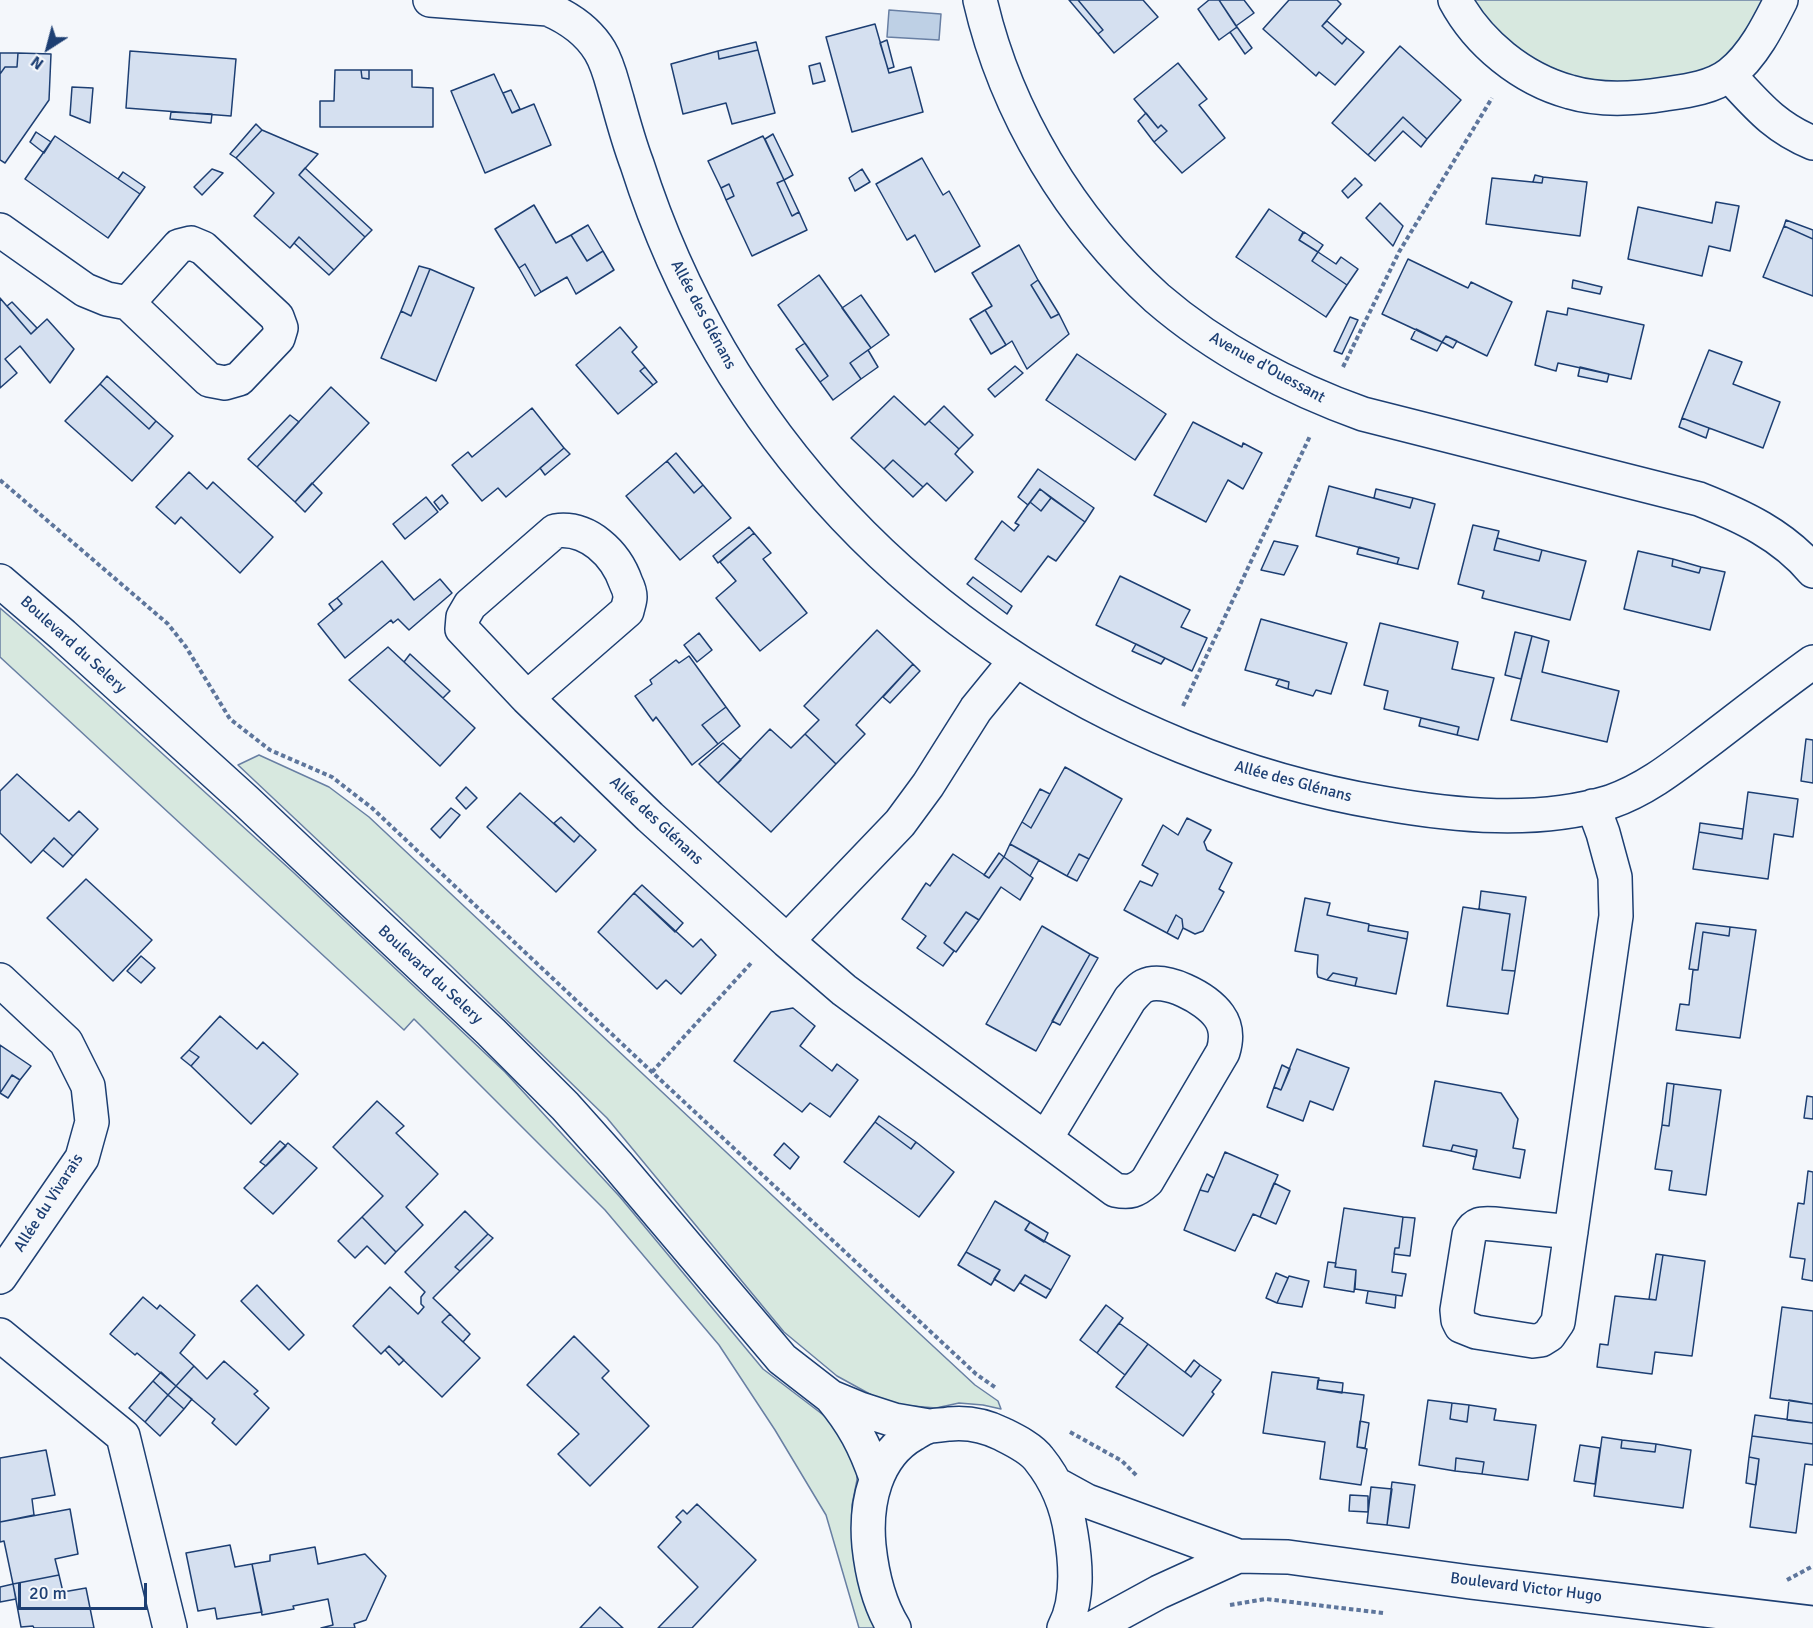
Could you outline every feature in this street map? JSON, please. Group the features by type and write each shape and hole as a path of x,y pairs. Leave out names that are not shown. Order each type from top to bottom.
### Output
{"street":[{"name":"Allée des Glénans","path":"430,0 548,9 565,16 582,28 607,63 626,131 665,243 693,302 722,354 786,448 865,537 951,614 1016,660 1085,702 1167,741 1232,766 1292,784 1350,798 1402,807 1452,812 1540,814 1593,806 1636,791 1656,780 1813,662"},
{"name":"Avenue d'Ouessant","path":"980,0 995,52 1020,115 1061,185 1106,243 1157,298 1223,346 1326,401 1363,414 1699,500 1734,513 1759,526 1784,544 1813,572"},
{"path":"1455,0 1463,15 1483,40 1505,58 1541,81 1570,93 1607,98 1648,97 1689,91 1710,85 1729,75 1749,55 1781,0"},
{"path":"1729,75 1775,123 1813,144"},
{"path":"0,230 85,290 107,299 128,303 209,380 225,383 239,380 278,338 281,328 277,317 203,248 191,243 179,246 128,303"},
{"name":"Allée des Glénans","path":"527,698 627,611 630,595 622,571 606,548 582,534 567,530 555,531 470,605 463,617 462,629 527,698 650,817 782,937 844,990 1115,1190 1134,1192 1147,1181 1223,1052 1226,1034 1219,1015 1178,987 1159,983 1144,986 1130,999 1046,1138"},
{"name":"Boulevard du Selery","path":"0,581 63,634 246,801 491,1032 565,1106 617,1164 764,1340 782,1359 831,1397 852,1422 867,1452 876,1478"},
{"path":"782,937 900,823 928,785 976,709 1016,660"},
{"path":"1571,1232 1616,916 1615,877 1593,806"},
{"name":"Allée du Vivarais","path":"0,980 66,1042 88,1086 92,1122 82,1158 0,1277"},
{"path":"0,1335 123,1436 170,1628"},
{"name":"Boulevard du Selery","path":"831,1397 894,1420 929,1426"},
{"path":"894,1628 886,1615 871,1563 868,1535 869,1510 876,1478 884,1462 907,1438 929,1426 961,1423 986,1426 1012,1439 1038,1457 1056,1484 1069,1523 1075,1560 1073,1598 1064,1628"},
{"name":"Boulevard Victor Hugo","path":"1056,1484 1087,1501 1238,1556 1288,1557 1813,1623"},
{"name":"Boulevard Victor Hugo","path":"1093,1628 1159,1592 1238,1556"}],"path":[{"path":"0,480 168,624 186,647 230,719 270,750 332,777 372,808 976,1374 1000,1391"},
{"path":"652,1072 782,937"},
{"path":"1070,1432 1122,1461 1155,1491 1150,1525"},
{"path":"1226,1606 1266,1599 1395,1614"}],"shaded area":[{"path":"1474,0 1764,0 1740,46 1725,62 1683,77 1610,83 1564,77 1512,48 1484,16"},
{"path":"0,608 293,872 505,1072 620,1197 763,1369 826,1417 848,1441 857,1464 857,1480 852,1505 853,1539 876,1628 859,1628 826,1515 775,1430 719,1345 605,1210 414,1019 404,1030 0,657"},
{"path":"259,755 329,787 369,817 920,1334 975,1385 998,1401 1001,1409 959,1403 936,1408 888,1404 837,1376 784,1332 607,1118 449,964 238,765"}],"water":[{"path":"889,10 941,14 939,40 887,37"}],"building":[{"path":"1069,0 1078,0 1103,30 1098,34"},
{"path":"1078,0 1143,0 1158,17 1114,53 1098,34 1103,30"},
{"path":"1209,0 1219,0 1237,27 1219,40 1198,9"},
{"path":"1219,0 1244,0 1254,13 1236,26"},
{"path":"1289,0 1337,0 1341,4 1322,26 1342,44 1347,38 1364,52 1335,85 1319,72 1316,76 1263,29"},
{"path":"1327,21 1347,38 1342,44 1322,26"},
{"path":"875,24 889,73 911,67 923,112 852,132 826,37"},
{"path":"1237,27 1252,48 1245,54 1230,32"},
{"path":"887,40 894,67 888,69 880,43"},
{"path":"756,42 758,50 719,59 718,51"},
{"path":"1400,46 1461,100 1427,139 1403,117 1368,155 1332,123"},
{"path":"758,50 775,113 732,124 726,103 683,114 671,64 718,51 719,59"},
{"path":"130,51 236,59 231,116 126,108"},
{"path":"0,53 18,53 17,67 5,67 0,74"},
{"path":"18,53 51,54 49,100 5,163 0,160 0,74 5,67 17,67"},
{"path":"820,63 825,81 813,84 809,66"},
{"path":"1178,63 1207,99 1199,105 1225,138 1182,173 1154,142 1167,131 1161,125 1158,128 1134,99"},
{"path":"335,70 361,70 362,78 369,79 369,70 412,70 412,87 433,88 433,127 320,127 320,101 334,101"},
{"path":"361,70 369,70 369,79 362,78"},
{"path":"494,74 512,113 534,104 551,145 485,173 451,91"},
{"path":"72,87 93,88 90,123 70,115"},
{"path":"511,90 520,109 512,113 503,93"},
{"path":"171,112 212,114 211,123 170,119"},
{"path":"1146,113 1158,128 1161,125 1167,131 1154,142 1138,121"},
{"path":"1403,117 1427,139 1421,147 1403,131 1375,161 1368,155"},
{"path":"256,124 262,130 236,158 230,154"},
{"path":"262,130 318,154 299,175 365,237 334,270 299,237 290,248 254,216 274,193 236,158"},
{"path":"36,132 51,142 44,153 30,142"},
{"path":"773,134 793,175 784,180 765,139"},
{"path":"55,136 140,194 108,238 25,179"},
{"path":"763,136 784,180 777,183 792,216 799,212 807,230 752,256 726,200 734,196 729,184 721,188 708,161"},
{"path":"922,158 943,195 949,191 980,246 935,272 915,235 907,240 876,184"},
{"path":"305,168 372,230 365,237 299,175"},
{"path":"212,169 223,173 202,195 194,187"},
{"path":"862,169 870,182 855,191 849,178"},
{"path":"123,172 145,187 140,194 118,179"},
{"path":"1535,175 1543,177 1542,183 1533,182"},
{"path":"1543,177 1587,182 1580,236 1486,224 1492,178 1542,183"},
{"path":"1355,178 1362,185 1348,198 1342,191"},
{"path":"784,180 799,212 792,216 777,183"},
{"path":"729,184 734,196 726,200 721,188"},
{"path":"1716,202 1739,206 1730,251 1709,246 1702,276 1628,259 1638,207 1712,223"},
{"path":"1380,203 1403,226 1393,246 1366,218"},
{"path":"534,205 556,243 571,235 587,261 603,251 614,270 576,294 567,277 541,292 525,264 519,268 495,229"},
{"path":"1269,209 1303,232 1299,240 1318,252 1312,261 1347,285 1326,317 1236,257"},
{"path":"1786,220 1813,230 1813,239 1784,226"},
{"path":"588,225 603,251 587,261 571,235"},
{"path":"1784,226 1813,239 1813,296 1763,277"},
{"path":"1304,232 1323,245 1318,252 1299,240"},
{"path":"299,237 334,270 329,275 294,243"},
{"path":"1019,245 1038,280 1031,285 1051,318 1059,314 1069,334 1027,369 1012,341 1006,345 985,310 992,306 972,273"},
{"path":"1318,252 1336,264 1341,257 1358,269 1347,285 1312,261"},
{"path":"1408,259 1468,288 1471,282 1512,302 1487,356 1446,336 1442,342 1382,314"},
{"path":"525,264 541,292 535,296 519,268"},
{"path":"419,266 430,269 411,316 401,311"},
{"path":"430,269 474,288 436,381 381,358 401,311 411,316"},
{"path":"819,275 871,348 850,363 861,379 833,400 820,382 828,376 778,305"},
{"path":"1038,280 1059,314 1051,318 1031,285"},
{"path":"1573,280 1602,287 1600,294 1572,288"},
{"path":"861,295 889,335 871,348 842,308"},
{"path":"0,298 31,334 47,319 74,349 50,383 20,346 5,359 17,373 0,388"},
{"path":"12,302 37,328 31,334 7,306"},
{"path":"1568,308 1644,325 1631,379 1558,363 1556,371 1535,365 1547,311 1567,315"},
{"path":"985,310 1006,345 991,354 970,319"},
{"path":"1350,317 1358,320 1342,354 1334,351"},
{"path":"620,327 637,347 632,352 645,367 640,371 653,385 618,414 576,365"},
{"path":"1416,329 1442,342 1437,351 1411,339"},
{"path":"1446,336 1457,341 1453,348 1442,342"},
{"path":"805,343 828,376 820,382 796,349"},
{"path":"868,350 878,367 861,379 850,363"},
{"path":"1709,350 1742,362 1733,384 1780,402 1763,448 1682,418"},
{"path":"1077,354 1166,414 1135,460 1046,400"},
{"path":"1015,366 1023,373 995,397 988,389"},
{"path":"645,367 657,382 653,385 640,371"},
{"path":"1580,367 1609,374 1607,382 1578,376"},
{"path":"107,376 156,421 149,429 100,384"},
{"path":"100,384 149,429 156,421 173,436 132,481 65,421"},
{"path":"331,387 369,423 295,502 257,467"},
{"path":"894,396 925,425 929,421 959,449 955,454 973,472 946,501 927,483 923,487 893,460 884,469 851,438"},
{"path":"944,406 973,435 959,449 929,421"},
{"path":"532,408 564,448 506,497 498,488 482,501 452,465 468,452 472,457"},
{"path":"290,415 299,422 257,467 248,459"},
{"path":"1682,418 1709,428 1706,438 1679,427"},
{"path":"1193,422 1242,447 1243,443 1262,453 1243,489 1228,480 1206,522 1154,495"},
{"path":"564,448 570,454 545,475 540,468"},
{"path":"676,453 703,485 694,493 667,461"},
{"path":"893,460 923,487 913,497 884,469"},
{"path":"667,461 694,493 703,485 731,518 680,560 626,496"},
{"path":"1038,469 1094,508 1085,522 1040,489 1028,505 1018,497"},
{"path":"189,472 207,489 213,482 273,537 240,573 181,517 175,524 156,507"},
{"path":"312,483 322,493 305,512 295,502"},
{"path":"1329,486 1410,508 1413,498 1435,504 1418,569 1397,564 1399,558 1316,536"},
{"path":"1040,489 1051,498 1041,511 1030,502"},
{"path":"1376,489 1413,498 1410,508 1374,498"},
{"path":"442,495 448,503 440,510 434,502"},
{"path":"426,497 438,512 405,539 393,524"},
{"path":"1051,498 1085,522 1056,561 1048,556 1021,592 975,559 1002,521 1014,531 1019,525 1015,523 1030,502 1041,511"},
{"path":"1473,525 1499,531 1494,550 1539,561 1542,550 1586,561 1570,620 1482,598 1484,591 1458,584"},
{"path":"749,527 754,533 718,563 713,556"},
{"path":"754,533 771,553 763,559 807,613 760,651 716,598 736,581 720,562"},
{"path":"1497,538 1542,550 1539,561 1494,550"},
{"path":"1274,541 1298,546 1284,575 1261,570"},
{"path":"1359,547 1399,558 1397,564 1357,554"},
{"path":"1638,551 1673,559 1672,566 1699,573 1701,567 1725,572 1710,630 1624,609"},
{"path":"1673,559 1701,567 1699,573 1672,566"},
{"path":"382,561 414,600 440,579 452,593 409,630 398,619 393,623 391,620 345,658 318,624 342,604 337,598"},
{"path":"1120,576 1190,610 1181,627 1207,638 1192,671 1096,625"},
{"path":"973,577 1012,606 1007,614 967,584"},
{"path":"337,598 342,604 334,611 329,604"},
{"path":"1261,619 1347,643 1331,694 1316,690 1313,696 1288,689 1289,682 1245,670"},
{"path":"1380,623 1458,642 1452,669 1494,678 1478,740 1457,735 1459,727 1384,709 1388,691 1364,685"},
{"path":"877,630 913,664 856,725 865,734 836,764 805,734 819,720 804,706"},
{"path":"1515,632 1532,636 1521,679 1505,675"},
{"path":"699,633 712,650 697,662 684,645"},
{"path":"1532,636 1549,641 1542,672 1619,691 1607,742 1511,720"},
{"path":"1136,644 1165,658 1161,664 1132,651"},
{"path":"388,647 475,728 440,766 349,680"},
{"path":"410,654 450,691 443,698 404,662"},
{"path":"689,656 726,707 702,725 718,744 692,765 656,717 653,721 635,696 652,684 650,680 676,660 679,663"},
{"path":"913,664 920,671 890,703 883,697"},
{"path":"1279,679 1289,682 1288,689 1276,685"},
{"path":"726,707 740,726 718,744 702,725"},
{"path":"1421,718 1459,727 1457,735 1419,726"},
{"path":"770,729 791,748 805,734 836,764 771,832 718,783"},
{"path":"1806,739 1813,740 1813,783 1801,781"},
{"path":"723,743 741,760 718,783 699,764"},
{"path":"1065,767 1122,799 1089,859 1079,854 1067,876 1010,844 1022,822 1031,828"},
{"path":"17,774 69,821 79,811 98,829 73,856 54,838 31,863 0,833 0,791"},
{"path":"466,787 477,798 466,809 456,798"},
{"path":"1040,789 1050,794 1031,828 1022,822"},
{"path":"1748,792 1798,799 1793,837 1774,834 1768,879 1693,869 1699,832 1742,839"},
{"path":"520,793 574,842 580,835 596,850 556,892 487,827"},
{"path":"451,808 460,815 440,838 431,829"},
{"path":"561,817 580,835 574,842 554,823"},
{"path":"1187,818 1211,830 1204,842 1207,850 1232,863 1219,889 1224,892 1203,931 1195,934 1183,928 1182,919 1176,915 1167,933 1124,910 1140,881 1152,886 1158,874 1142,865 1163,825 1178,835"},
{"path":"1700,823 1743,829 1742,839 1699,832"},
{"path":"54,838 73,856 63,867 43,850"},
{"path":"1010,844 1039,860 1030,876 1004,857"},
{"path":"999,853 1004,857 989,878 984,875"},
{"path":"953,854 989,878 1004,857 1033,878 1020,900 1001,887 979,920 966,912 944,943 954,951 943,966 917,948 926,936 902,919 926,883 930,886"},
{"path":"1079,854 1089,859 1077,881 1067,876"},
{"path":"86,879 152,940 113,981 47,918"},
{"path":"642,885 683,923 675,932 634,893"},
{"path":"1481,891 1526,897 1515,971 1502,970 1510,914 1479,909"},
{"path":"634,893 693,947 701,939 716,955 681,994 666,980 657,989 598,932"},
{"path":"1305,898 1330,903 1327,915 1369,924 1368,931 1407,939 1396,994 1355,986 1357,978 1333,973 1327,980 1318,977 1318,955 1295,951"},
{"path":"1463,907 1510,914 1502,970 1515,971 1508,1014 1447,1006"},
{"path":"966,912 979,920 956,952 944,943"},
{"path":"1176,915 1182,919 1183,928 1178,939 1167,933"},
{"path":"1696,923 1730,927 1729,936 1703,932 1698,970 1689,969"},
{"path":"1369,925 1408,932 1407,939 1368,931"},
{"path":"1042,926 1090,954 1036,1051 986,1024"},
{"path":"1730,927 1756,930 1740,1038 1676,1030 1680,1004 1689,1005 1693,970 1698,970 1703,932 1729,936"},
{"path":"1090,954 1098,958 1060,1025 1052,1021"},
{"path":"141,956 155,968 141,983 127,971"},
{"path":"1333,973 1357,978 1355,986 1327,980"},
{"path":"793,1008 815,1026 800,1046 832,1071 837,1064 858,1080 830,1117 810,1103 802,1112 734,1061 771,1012"},
{"path":"220,1016 257,1049 263,1042 298,1074 251,1124 191,1066 199,1057 189,1050"},
{"path":"0,1045 31,1066 20,1080 12,1075 0,1093"},
{"path":"1297,1049 1349,1068 1333,1110 1310,1101 1303,1121 1267,1107 1274,1087 1281,1090"},
{"path":"189,1050 199,1057 191,1066 181,1058"},
{"path":"1282,1065 1290,1069 1281,1090 1274,1087"},
{"path":"12,1075 20,1080 8,1098 0,1093"},
{"path":"1435,1081 1501,1093 1518,1119 1513,1148 1525,1150 1520,1178 1473,1169 1477,1150 1453,1145 1451,1151 1423,1146"},
{"path":"1667,1083 1674,1084 1669,1126 1662,1125"},
{"path":"1674,1084 1721,1090 1706,1195 1669,1190 1672,1171 1655,1169 1662,1125 1669,1126"},
{"path":"1807,1096 1813,1097 1813,1119 1804,1118"},
{"path":"377,1101 404,1126 396,1133 438,1174 406,1207 423,1225 396,1252 362,1217 383,1196 333,1147"},
{"path":"879,1116 916,1142 911,1149 875,1122"},
{"path":"875,1122 911,1149 916,1142 954,1172 919,1217 844,1162"},
{"path":"280,1141 286,1146 266,1166 260,1162"},
{"path":"288,1143 317,1168 273,1214 244,1188"},
{"path":"784,1143 799,1157 790,1169 774,1155"},
{"path":"1453,1145 1477,1150 1476,1157 1451,1151"},
{"path":"1225,1152 1278,1175 1260,1217 1253,1214 1235,1251 1184,1230 1200,1190 1208,1192"},
{"path":"1808,1171 1813,1172 1813,1281 1802,1279 1805,1259 1790,1257 1798,1203 1804,1204"},
{"path":"1207,1174 1214,1178 1208,1192 1200,1190"},
{"path":"1274,1183 1290,1191 1276,1224 1260,1217"},
{"path":"995,1201 1030,1222 1025,1230 1070,1256 1051,1290 1025,1275 1014,1291 994,1279 1000,1270 966,1252"},
{"path":"1344,1208 1403,1217 1399,1248 1395,1248 1392,1272 1406,1274 1402,1296 1355,1289 1356,1270 1335,1267"},
{"path":"465,1211 488,1234 455,1267 460,1271 433,1298 450,1314 442,1322 480,1358 442,1397 389,1346 381,1354 353,1326 390,1287 418,1314 424,1307 421,1304 421,1297 425,1292 405,1272"},
{"path":"362,1217 396,1252 385,1264 367,1246 355,1258 338,1241"},
{"path":"1403,1217 1415,1218 1410,1256 1394,1254 1395,1248 1399,1248"},
{"path":"1030,1222 1048,1233 1044,1242 1025,1230"},
{"path":"488,1234 493,1238 460,1271 455,1267"},
{"path":"966,1252 1000,1270 991,1285 958,1265"},
{"path":"1656,1254 1663,1255 1656,1300 1649,1299"},
{"path":"1663,1255 1705,1261 1692,1356 1655,1352 1652,1374 1597,1367 1600,1344 1608,1345 1615,1296 1656,1300"},
{"path":"1328,1262 1336,1263 1335,1267 1356,1270 1354,1292 1324,1287"},
{"path":"1276,1273 1288,1278 1277,1303 1266,1298"},
{"path":"1025,1275 1051,1290 1046,1298 1020,1283"},
{"path":"1289,1276 1309,1281 1302,1307 1277,1303"},
{"path":"257,1285 304,1335 289,1350 241,1301"},
{"path":"1368,1291 1396,1295 1395,1308 1366,1303"},
{"path":"143,1297 157,1309 160,1305 195,1335 180,1353 194,1366 176,1386 110,1334"},
{"path":"1106,1305 1123,1318 1097,1353 1080,1340"},
{"path":"1782,1307 1813,1311 1813,1404 1770,1398"},
{"path":"450,1314 470,1334 463,1342 442,1322"},
{"path":"1119,1323 1148,1344 1125,1375 1097,1353"},
{"path":"574,1336 609,1371 602,1378 649,1426 590,1486 558,1454 579,1434 527,1385"},
{"path":"1148,1344 1191,1377 1200,1365 1221,1380 1212,1392 1214,1394 1183,1436 1116,1387"},
{"path":"389,1346 404,1360 399,1365 385,1350"},
{"path":"1194,1360 1200,1365 1191,1377 1185,1372"},
{"path":"224,1361 258,1391 254,1394 269,1408 236,1445 212,1423 215,1419 176,1386 194,1366 207,1379"},
{"path":"161,1372 176,1386 168,1395 153,1381"},
{"path":"1272,1372 1319,1378 1317,1389 1364,1395 1357,1447 1367,1449 1361,1485 1320,1479 1325,1442 1263,1433"},
{"path":"1318,1380 1343,1383 1342,1393 1317,1389"},
{"path":"153,1381 168,1395 145,1422 129,1408"},
{"path":"176,1386 192,1399 184,1409 168,1395"},
{"path":"168,1395 184,1409 160,1436 145,1422"},
{"path":"1428,1400 1452,1403 1450,1419 1467,1422 1469,1405 1496,1409 1494,1420 1536,1425 1528,1480 1482,1474 1484,1462 1456,1458 1455,1471 1419,1465"},
{"path":"1789,1400 1813,1404 1813,1423 1787,1420"},
{"path":"1452,1403 1469,1405 1467,1422 1450,1419"},
{"path":"1755,1415 1813,1423 1813,1444 1752,1436"},
{"path":"1360,1421 1369,1423 1365,1448 1357,1447"},
{"path":"1752,1436 1813,1444 1813,1465 1805,1464 1796,1533 1750,1527 1759,1459 1749,1457"},
{"path":"1602,1437 1622,1440 1621,1448 1655,1452 1656,1444 1691,1450 1683,1508 1594,1496"},
{"path":"1622,1440 1656,1444 1655,1452 1621,1448"},
{"path":"1580,1445 1600,1448 1595,1484 1574,1481"},
{"path":"46,1450 55,1495 32,1499 34,1515 0,1522 0,1458"},
{"path":"1749,1457 1759,1459 1756,1485 1746,1483"},
{"path":"1456,1458 1484,1462 1482,1474 1455,1471"},
{"path":"1392,1482 1415,1485 1409,1528 1387,1525"},
{"path":"1371,1487 1392,1489 1387,1525 1367,1523"},
{"path":"1350,1495 1368,1496 1368,1512 1349,1511"},
{"path":"697,1504 756,1560 692,1628 658,1628 698,1587 658,1547 681,1522 676,1517 683,1510 687,1514"},
{"path":"70,1509 78,1554 55,1559 59,1575 13,1584 4,1541 0,1542 0,1522"},
{"path":"230,1545 235,1567 252,1564 262,1612 217,1619 215,1608 198,1611 186,1553"},
{"path":"315,1547 318,1564 365,1554 386,1576 366,1620 354,1624 355,1628 321,1628 333,1625 328,1599 262,1615 252,1564 270,1561 270,1555"},
{"path":"59,1575 63,1592 86,1588 94,1628 21,1627 13,1584"},
{"path":"13,1584 16,1599 0,1602 0,1587"},
{"path":"600,1607 623,1628 580,1628"}]}
